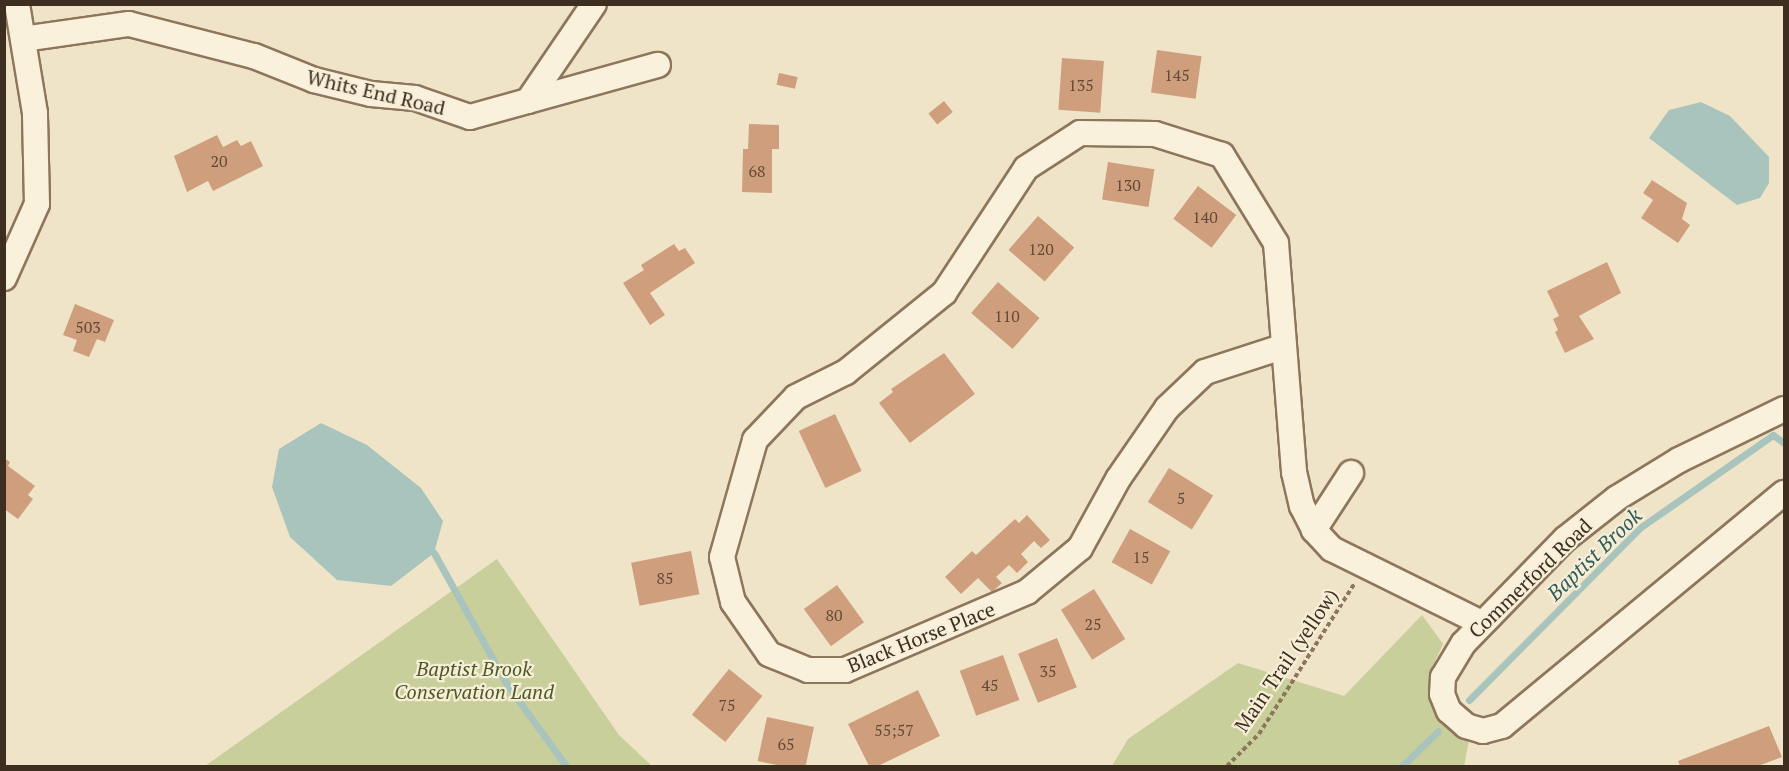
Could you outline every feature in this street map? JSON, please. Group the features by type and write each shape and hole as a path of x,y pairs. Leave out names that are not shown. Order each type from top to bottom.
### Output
{"street":[{"path":"4,278 37,204 35,112 17,4"},
{"path":"528,101 594,4"},
{"name":"Whits End Road","path":"23,39 129,24 254,56 314,80 371,94 415,98 470,117 658,65"},
{"name":"Black Horse Place","path":"1281,347 1205,372 1167,408 1125,470 1080,548 1027,592 845,670 807,670 769,654 733,602 722,557 755,440 796,397 846,372 944,293 1026,168 1080,133 1155,134 1222,155 1276,243 1281,347 1294,472 1302,506 1314,530 1332,549 1364,567 1480,622"},
{"name":"Commerford Road","path":"1785,409 1679,460 1617,498 1565,539 1480,622 1447,669 1442,694 1449,711 1466,726 1483,731 1502,726 1522,713 1685,572 1785,493"},
{"path":"1314,530 1351,474"}],"path":[{"name":"Main Trail (yellow)","path":"1227,766 1259,734 1364,567"}],"green space":[{"name":"Baptist Brook Conservation Land","path":"497,559 619,735 652,766 205,766"},
{"path":"1422,615 1443,644 1431,670 1431,698 1444,722 1469,740 1464,766 1112,766 1128,739 1238,663 1344,696"}],"water":[{"path":"1701,102 1730,116 1769,157 1769,183 1760,198 1737,205 1649,138 1669,110"},
{"path":"321,423 367,445 421,488 443,521 434,553 391,586 337,580 290,537 272,487 279,449"}],"building":[{"path":"1157,50 1202,56 1196,99 1151,93"},
{"path":"1062,58 1104,61 1100,113 1058,110"},
{"path":"779,73 798,77 795,89 777,85"},
{"path":"944,101 953,112 937,124 928,114"},
{"path":"749,124 779,125 779,149 772,149 772,193 742,192 743,149 748,149"},
{"path":"217,135 223,147 237,140 241,146 251,141 263,166 213,191 208,181 187,192 174,156"},
{"path":"1108,162 1154,169 1148,207 1102,200"},
{"path":"1652,180 1687,203 1682,219 1690,225 1678,243 1641,218 1653,200 1643,193"},
{"path":"1198,186 1236,215 1212,248 1173,219"},
{"path":"1038,216 1074,247 1045,281 1008,250"},
{"path":"674,244 679,251 685,248 695,263 650,293 665,315 650,325 623,283 644,270 641,265"},
{"path":"1607,262 1621,293 1579,316 1594,339 1565,353 1555,332 1558,330 1553,319 1559,316 1547,291"},
{"path":"998,282 1040,318 1013,349 971,313"},
{"path":"75,304 114,320 105,342 97,339 89,357 73,351 77,340 63,335"},
{"path":"944,353 975,394 910,443 879,403 893,392 891,389"},
{"path":"835,414 862,471 825,488 799,431"},
{"path":"4,458 10,462 8,466 35,486 28,495 33,499 18,519 4,509"},
{"path":"1169,468 1213,496 1192,529 1148,502"},
{"path":"1027,515 1050,540 1041,548 1034,541 1021,554 1028,562 1017,573 1009,565 996,577 1002,583 992,592 978,578 961,594 945,577 972,551 976,555 1015,519 1019,523"},
{"path":"1130,529 1170,551 1152,585 1112,562"},
{"path":"691,551 699,594 640,606 631,563"},
{"path":"837,585 864,622 831,646 804,609"},
{"path":"1094,589 1125,639 1092,660 1061,610"},
{"path":"1057,638 1077,687 1038,703 1018,654"},
{"path":"1003,655 1019,700 976,716 960,671"},
{"path":"729,669 762,696 725,742 692,715"},
{"path":"918,690 940,736 878,766 869,766 848,724"},
{"path":"767,717 814,727 806,766 781,766 758,761"},
{"path":"1769,726 1782,757 1758,766 1680,766 1678,761"}],"waterway":[{"name":"Baptist Brook","path":"1469,700 1641,527 1773,435 1784,443"},
{"path":"434,553 506,683 566,766"},
{"name":"Baptist Brook","path":"1402,766 1438,731"}]}
